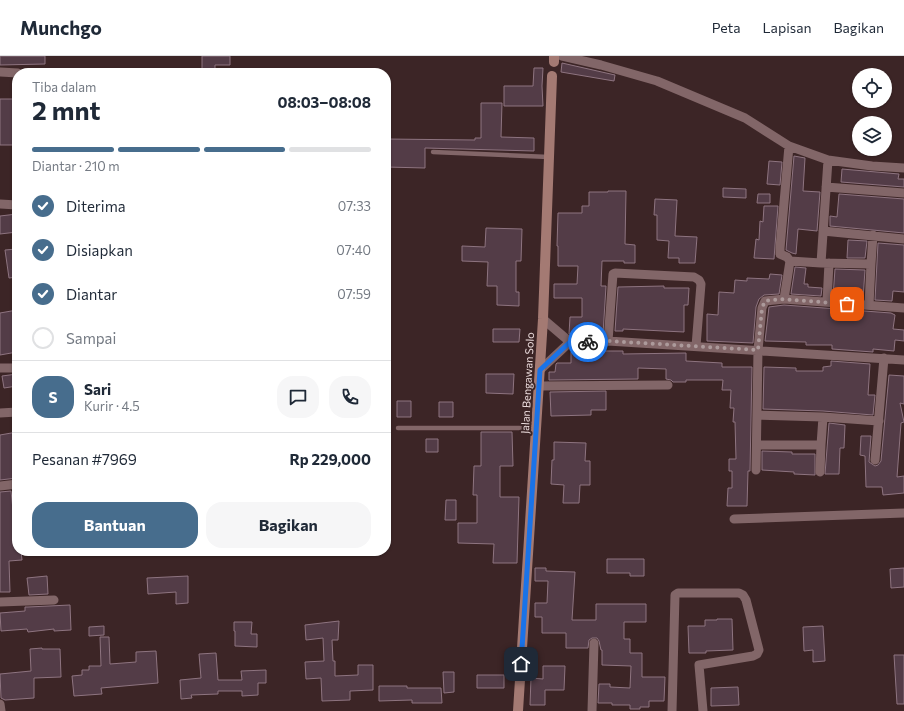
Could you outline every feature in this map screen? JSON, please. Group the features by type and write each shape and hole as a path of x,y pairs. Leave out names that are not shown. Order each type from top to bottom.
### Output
{"main road":[{"name":"Jalan Bengawan Solo","path":"518,711 540,370 550,157 552,76"}],"street":[{"name":"Jalan Bengawan Solo","path":"552,76 557,58"},
{"path":"557,58 601,65 657,81 745,118 789,146 828,160 872,166 904,168"},
{"path":"0,72 12,73"},
{"path":"789,146 780,254 787,257 790,261 871,264"},
{"path":"827,302 823,231 828,160"},
{"path":"826,187 904,193"},
{"path":"0,204 12,204"},
{"path":"823,231 904,239"},
{"path":"869,305 873,235"},
{"path":"784,299 790,261"},
{"path":"608,341 613,274 694,277 700,280 701,284 696,346"},
{"path":"756,470 758,350 762,308 765,301 784,299 904,308"},
{"path":"542,319 570,342 608,341 904,360"},
{"path":"540,370 570,342"},
{"path":"875,460 884,358"},
{"path":"0,368 12,368"},
{"path":"539,386 668,385"},
{"path":"0,413 12,412"},
{"path":"757,415 879,421"},
{"path":"820,472 822,417"},
{"path":"757,445 821,445"},
{"path":"0,486 12,485"},
{"path":"734,519 904,513"},
{"path":"672,711 675,595 678,593 739,593 743,595 746,600 759,650 757,654 753,656 699,664 703,711"},
{"path":"0,602 54,600"},
{"path":"592,711 594,643"},
{"path":"0,704 1,711"}],"lane":[{"path":"433,152 550,157"},
{"path":"398,428 536,428"}],"building":[{"path":"0,56 45,56 45,64 0,65"},
{"path":"202,56 230,56 230,65 215,65 215,68 202,68"},
{"path":"562,63 615,75 614,81 561,72"},
{"path":"534,68 543,68 543,106 504,106 504,86 533,86"},
{"path":"0,99 12,99 12,145 0,145"},
{"path":"481,103 502,103 501,137 534,138 534,151 425,148 425,168 391,167 391,139 475,140 475,138 481,138"},
{"path":"794,156 805,158 803,191 820,192 817,231 798,229 796,254 786,250"},
{"path":"769,161 782,162 780,185 767,184"},
{"path":"842,169 899,174 898,179 904,179 904,187 841,182"},
{"path":"723,188 746,189 746,198 723,197"},
{"path":"626,191 625,244 635,245 635,263 624,263 624,261 602,261 601,286 606,286 603,334 584,336 584,334 569,334 570,317 582,317 582,298 554,298 554,284 577,284 578,266 558,266 558,213 582,213 582,206 589,206 589,192"},
{"path":"758,194 770,194 770,203 757,203"},
{"path":"839,194 904,199 904,233 830,226 830,216 837,217"},
{"path":"655,199 677,200 675,236 697,237 695,263 679,263 679,258 668,258 669,241 657,240 657,215 654,215"},
{"path":"764,206 778,206 774,259 754,258 756,239 759,240 760,221 763,222"},
{"path":"12,215 12,233 0,234 0,216"},
{"path":"486,228 522,229 521,261 516,261 516,292 519,292 519,306 497,305 497,286 487,286 488,262 462,261 462,246 485,247"},
{"path":"848,240 867,241 865,258 847,258"},
{"path":"878,243 904,245 904,292 893,291 892,301 875,300"},
{"path":"12,249 12,278 9,278 5,250"},
{"path":"795,267 806,268 804,284 808,284 808,287 822,288 821,296 791,294"},
{"path":"835,269 865,270 863,299 833,297"},
{"path":"770,274 782,275 779,294 764,295 759,299 756,307 753,343 707,341 707,314 718,315 719,292 734,293 735,280 747,281 747,278 769,279"},
{"path":"664,286 664,288 689,288 688,305 684,305 684,332 623,329 623,331 615,331 618,287"},
{"path":"784,305 891,313 895,315 893,329 904,330 904,341 895,340 894,351 873,349 873,352 832,349 832,345 806,345 806,342 765,341 769,307"},
{"path":"12,311 12,353 0,355 0,313"},
{"path":"493,329 520,329 519,342 493,342"},
{"path":"596,347 596,351 623,351 623,354 686,353 686,361 722,363 722,367 752,367 750,471 748,471 747,506 727,506 728,488 732,488 732,471 729,471 729,459 736,459 735,422 733,422 734,408 730,408 731,390 722,390 723,380 686,380 686,382 673,382 666,379 666,369 638,368 638,379 549,380 549,372 555,372 557,363 571,363 571,352 584,353 584,348"},
{"path":"831,361 870,364 868,395 875,395 873,415 823,411 763,409 764,367 796,368 796,371 823,371 823,367 831,366"},
{"path":"486,374 514,374 513,394 486,393"},
{"path":"12,375 12,387 4,388 2,376"},
{"path":"889,375 904,376 904,404 900,403 904,422 901,423 897,477 904,476 904,493 883,495 882,487 866,487 865,456 860,455 861,436 871,436 869,462 875,466 881,461"},
{"path":"606,391 606,410 591,410 591,415 551,416 550,392"},
{"path":"397,401 411,401 411,417 397,417"},
{"path":"439,402 453,402 453,417 439,417"},
{"path":"829,423 845,425 844,448 840,448 839,474 825,474"},
{"path":"481,432 512,432 513,466 500,466 500,497 519,497 517,563 493,563 494,544 458,543 458,523 477,523 477,495 473,495 474,466 481,466"},
{"path":"12,433 12,479 0,480 0,435"},
{"path":"426,439 438,439 438,452 426,452"},
{"path":"554,442 586,443 585,461 590,461 590,485 580,485 579,503 563,503 564,485 551,484 552,460 554,460"},
{"path":"762,451 792,452 792,454 815,454 815,475 762,470"},
{"path":"11,491 12,556 22,556 22,560 9,561 10,592 0,592 0,492"},
{"path":"446,500 456,500 456,520 445,520"},
{"path":"607,559 644,559 644,576 630,576 630,573 607,573"},
{"path":"535,568 546,568 546,571 575,572 572,620 596,620 596,604 646,604 646,622 624,622 624,639 630,639 630,653 642,653 642,677 665,677 664,701 649,701 649,707 640,707 640,709 630,709 630,705 598,703 599,684 610,684 610,687 630,688 631,666 602,665 602,650 597,638 592,638 589,640 588,648 566,648 566,633 542,633 542,617 535,617 535,603 547,603 548,581 535,581"},
{"path":"904,568 904,587 891,588 890,569"},
{"path":"47,576 48,594 29,595 27,578"},
{"path":"188,576 188,603 176,604 176,592 148,594 147,578"},
{"path":"70,605 71,630 54,631 54,629 28,632 27,629 1,631 0,613 25,611 25,607"},
{"path":"732,619 733,650 689,653 688,626 705,626 705,620"},
{"path":"339,621 338,640 332,640 333,661 335,661 335,676 358,675 358,665 373,665 373,690 350,691 350,700 322,701 321,678 306,679 305,662 324,661 323,638 306,640 305,625"},
{"path":"234,622 252,622 251,634 257,634 257,647 235,646"},
{"path":"104,626 104,635 89,636 89,627"},
{"path":"823,626 825,661 813,662 813,650 804,651 803,627"},
{"path":"100,637 109,637 110,664 136,662 136,652 156,651 158,683 101,688 102,694 74,696 72,676 82,675 82,670 89,670 89,666 101,666"},
{"path":"30,649 60,649 61,677 34,678 34,698 5,700 1,698 0,674 31,671"},
{"path":"216,653 218,680 242,680 241,671 266,670 266,683 258,683 258,695 242,696 242,691 218,691 218,694 191,695 192,698 181,699 180,680 201,678 199,654"},
{"path":"894,655 904,655 904,704 897,704"},
{"path":"543,666 565,666 564,690 545,690 545,705 530,705 531,678 543,679"},
{"path":"443,672 454,672 454,692 444,693"},
{"path":"477,675 504,675 504,688 477,688"},
{"path":"379,686 441,688 442,703 412,703 412,700 379,701"},
{"path":"738,687 739,705 711,706 711,688"}],"way so far":[{"path":"588,342 608,341 758,350 762,308 765,301 780,299 847,304"}],"route":[{"path":"521,664 540,370 570,342 588,342"}]}
